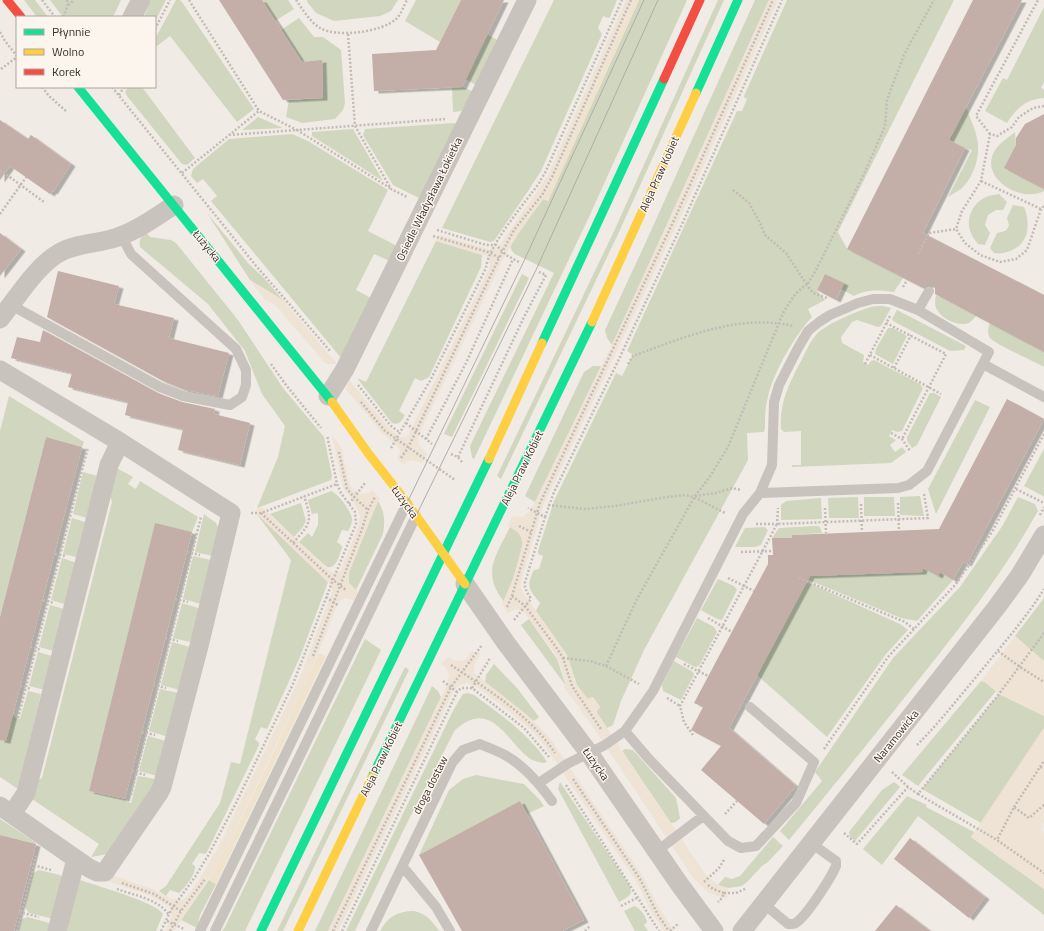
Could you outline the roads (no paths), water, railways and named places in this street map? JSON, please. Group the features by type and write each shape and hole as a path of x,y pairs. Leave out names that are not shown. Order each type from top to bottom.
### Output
{"street":[{"path":"7,0 20,16"},
{"path":"133,16 141,0"},
{"name":"Osiedle Władysława Łokietka","path":"328,396 345,369 527,0"},
{"path":"261,931 486,465 700,0"},
{"name":"Aleja Praw Kobiet","path":"298,931 583,342 738,0"},
{"name":"Łużycka","path":"80,88 328,396 407,503 506,643 589,753 714,931"},
{"path":"6,312 42,264 60,252 87,243 114,238 144,224 174,205"},
{"path":"3,378 120,442 231,513 201,639 162,787 105,872 97,872 6,810 26,793 111,459 120,442"},
{"name":"Naramowicka","path":"742,931 996,608 1020,575 1044,535"},
{"path":"57,931 76,859"}],"lane":[{"path":"6,312 160,387 183,396 230,405 242,397 246,385 246,370 236,349 131,254 121,235"},
{"path":"918,310 929,291"},
{"path":"539,783 561,768 605,745 625,731 653,691 743,514 760,493 772,465 774,402 779,385 808,331 818,322 830,315 858,303 873,299 890,299 918,310 989,352 927,470 909,485 898,488 861,490 760,493"},
{"path":"983,364 1044,397"},
{"path":"200,931 407,503"},
{"path":"215,931 416,516"},
{"path":"625,731 648,758 728,841 741,848 756,846 796,802 814,762 750,707"},
{"name":"droga dostaw","path":"371,931 452,764 463,750 480,744 504,754 522,767 539,783 552,801"},
{"path":"657,851 704,816"},
{"path":"763,903 788,924 794,924 799,921 836,866 836,861 812,843"},
{"path":"402,867 436,906 450,931"}],"tram line":[{"path":"407,503 523,263 644,0"},
{"path":"416,516 536,270 658,0"}]}
